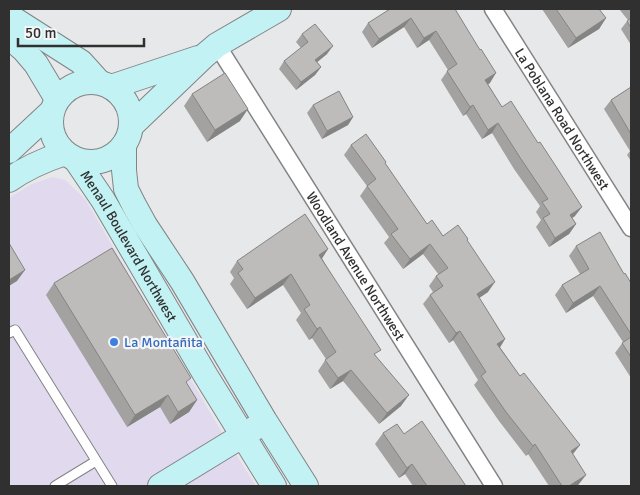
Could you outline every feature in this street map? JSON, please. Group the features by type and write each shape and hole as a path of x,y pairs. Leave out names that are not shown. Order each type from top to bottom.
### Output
{"main road":[{"path":"211,51 105,85 86,82 73,86 62,93 50,117 51,130 56,143 71,156 90,162 103,161 114,155 127,135 211,51 276,10"},
{"path":"9,16 81,62 105,85 121,96 128,107 131,120 127,135 124,170 126,185 134,205 182,281 265,422 306,486"},
{"path":"9,37 36,64 55,105"},
{"path":"9,151 55,105"},
{"path":"9,180 22,170 39,162 71,156"},
{"name":"Menaul Boulevard Northwest","path":"71,156 108,209 206,376 274,486"},
{"path":"160,486 265,422"}],"street":[{"name":"La Poblana Road Northwest","path":"493,9 631,228"},
{"name":"Woodland Avenue Northwest","path":"211,51 494,486"}],"lane":[{"path":"9,333 14,330 112,486"},
{"path":"55,486 96,461"}],"shaded area":[{"path":"53,177 65,180 85,199 218,426 256,486 9,486 9,198 32,184"}],"building":[{"path":"390,9 455,9 496,73 485,80 502,107 511,101 582,207 570,215 576,224 555,238 543,218 550,214 542,202 548,199 498,123 488,130 473,105 470,107 447,71 457,64 436,31 424,38 411,18 379,39 368,23"},
{"path":"556,9 599,9 606,18 576,38"},
{"path":"631,18 631,28 627,21"},
{"path":"315,24 333,46 315,60 321,67 301,82 284,61 308,42 302,34"},
{"path":"225,73 248,109 215,130 192,94"},
{"path":"631,87 631,134 611,100"},
{"path":"339,91 353,117 327,131 313,105"},
{"path":"366,134 427,224 432,220 443,236 458,225 495,282 477,294 505,339 497,344 520,376 524,373 580,445 571,451 586,475 569,486 562,486 535,444 533,446 506,412 481,376 486,372 460,331 456,333 430,295 443,286 436,276 448,268 430,244 410,259 391,234 398,229 367,186 376,179 351,145"},
{"path":"305,214 328,249 319,255 381,350 374,354 409,395 387,413 351,370 338,378 325,360 336,352 320,327 317,329 304,309 310,305 291,274 255,298 238,273 243,269 237,261"},
{"path":"600,232 631,283 631,334 600,286 573,303 562,285 589,269 576,246"},
{"path":"9,243 25,270 9,280"},
{"name":"La Montañita","path":"112,248 191,378 186,382 197,400 178,412 168,395 135,415 54,283"},
{"path":"631,337 631,357 622,343"},
{"path":"422,421 466,486 427,486 412,464 407,468 383,433 397,424 404,434"}],"place":[{"name":"La Montañita","path":"114,342"}]}
